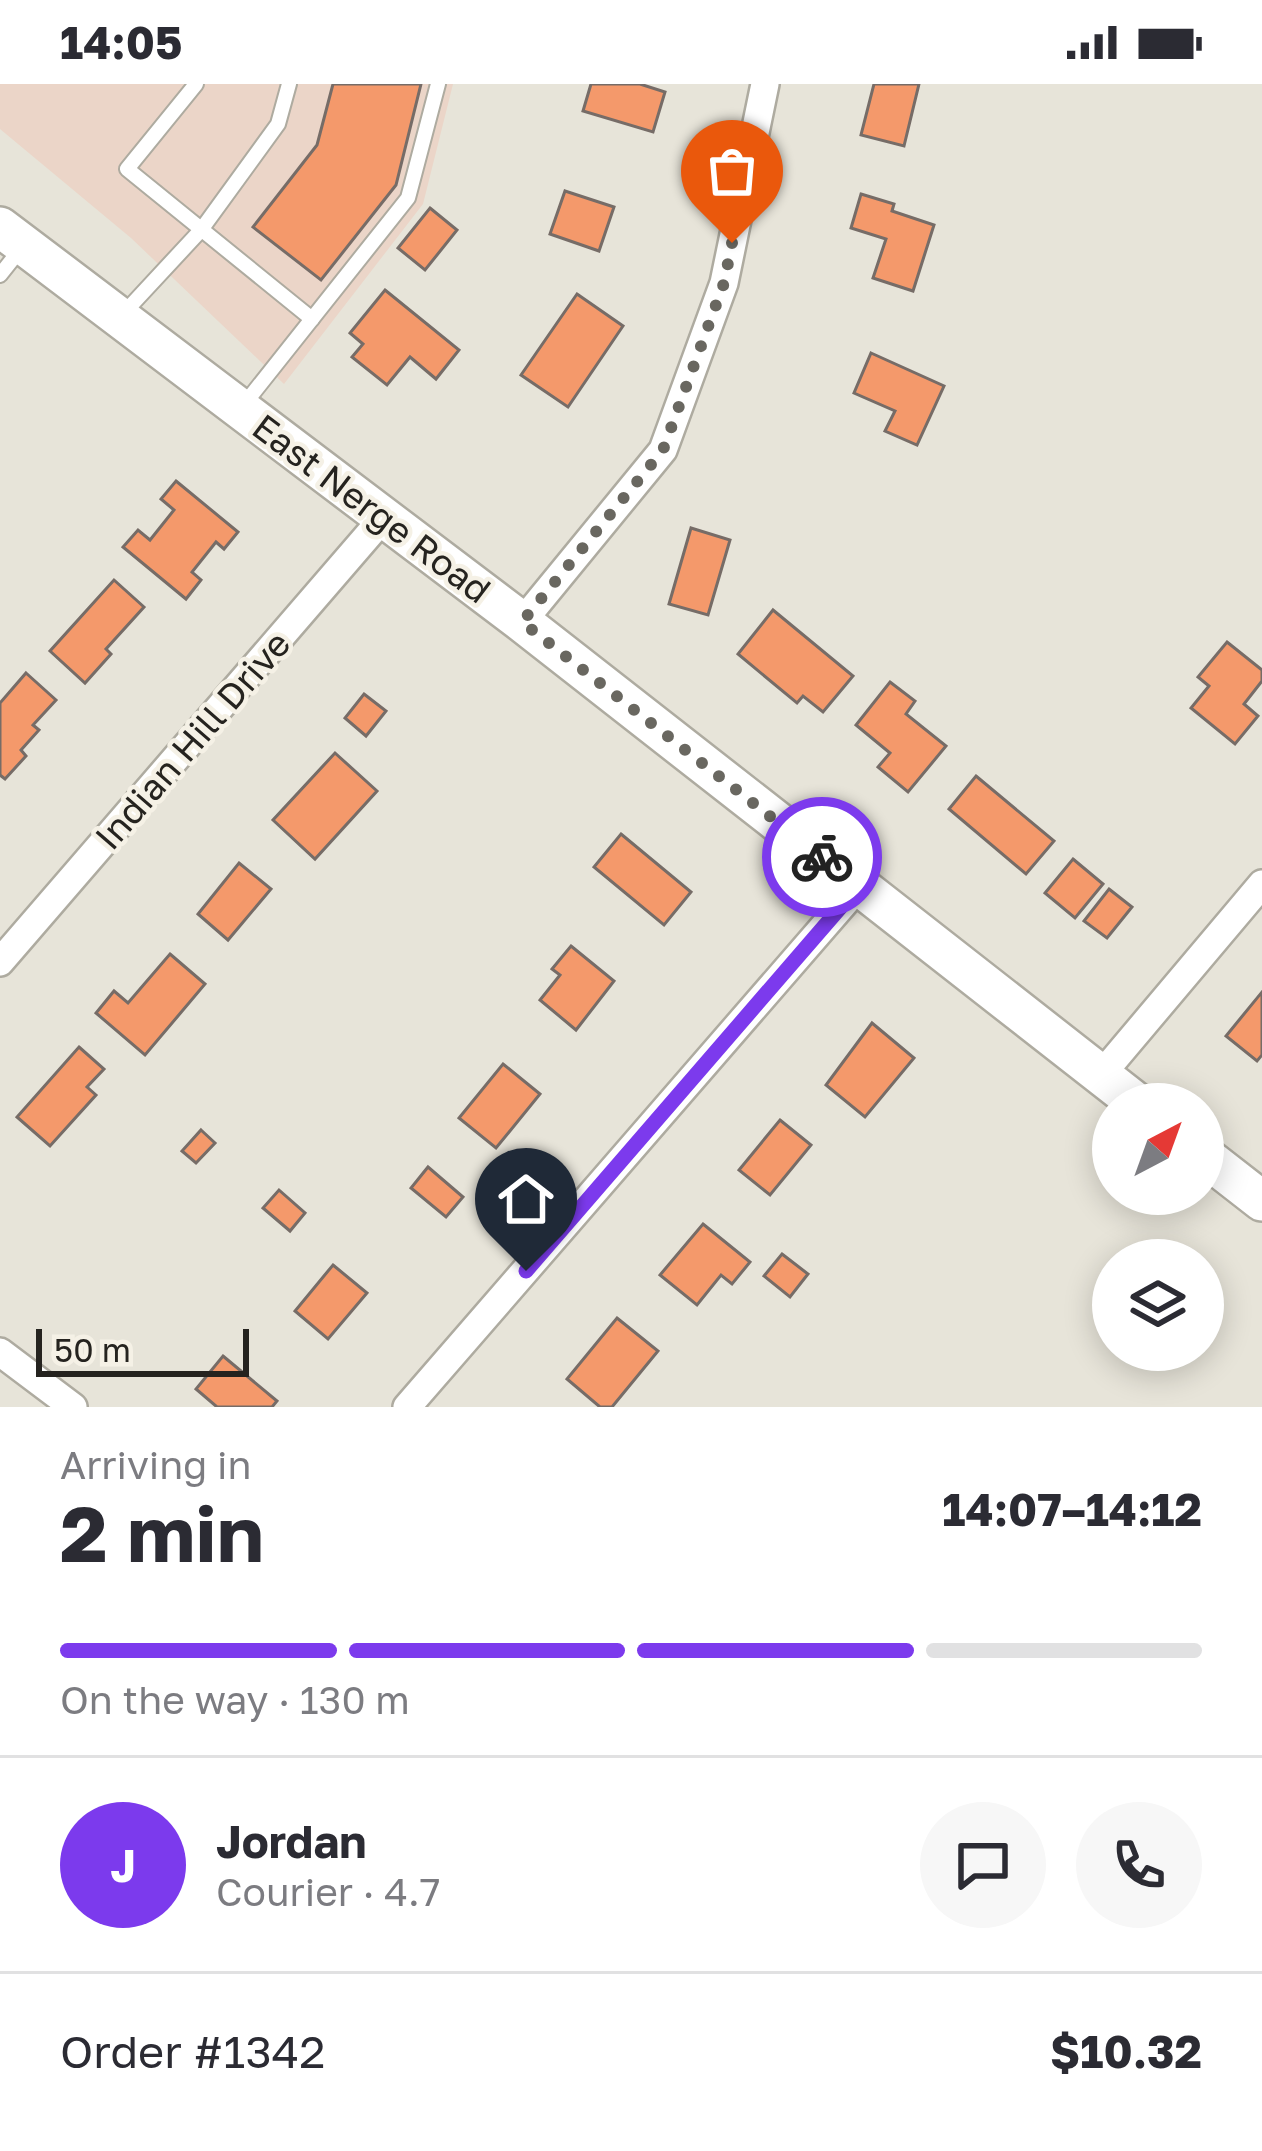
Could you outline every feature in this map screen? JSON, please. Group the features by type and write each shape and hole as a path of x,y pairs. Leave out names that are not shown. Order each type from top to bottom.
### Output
{"main road":[{"name":"East Nerge Road","path":"8,249 120,317 522,622 1111,1083"},
{"path":"1224,1171 1262,1201"}],"street":[{"path":"522,622 663,450 724,283 765,84"},
{"name":"Indian Hill Drive","path":"0,962 384,517"},
{"path":"1101,1075 1262,884"},
{"path":"407,1407 859,886"},
{"path":"0,1352 73,1407"}],"lane":[{"path":"196,84 127,169 312,319"},
{"path":"120,317 202,230 278,124 289,84"},
{"path":"240,409 408,198 438,84"}],"shaded area":[{"path":"0,84 453,84 423,204 284,384 131,238 0,129"}],"building":[{"path":"333,84 421,84 396,185 321,280 253,227 317,145"},
{"path":"591,84 640,84 665,92 653,132 583,111"},
{"path":"874,84 919,84 904,146 861,135"},
{"path":"565,191 614,207 599,251 550,234"},
{"path":"861,194 894,204 892,211 934,225 913,291 873,278 886,239 851,228"},
{"path":"430,208 457,230 425,270 398,248"},
{"path":"385,290 459,350 436,379 410,357 387,385 352,357 363,344 350,333"},
{"path":"577,294 623,326 568,407 521,375"},
{"path":"871,353 944,386 917,445 885,431 895,411 854,393"},
{"path":"176,481 238,532 224,549 216,542 192,572 201,580 186,599 123,547 138,530 150,540 174,510 161,499"},
{"path":"691,528 730,540 708,615 669,604"},
{"path":"114,580 144,607 106,649 111,654 85,683 50,651"},
{"path":"773,610 853,676 823,712 803,696 797,703 738,654"},
{"path":"1227,642 1262,670 1262,681 1244,704 1258,716 1235,744 1191,708 1209,686 1198,677"},
{"path":"26,673 56,700 33,725 39,730 21,750 26,756 5,779 0,775 0,703"},
{"path":"890,682 915,701 906,714 946,746 908,792 878,767 890,753 856,725"},
{"path":"364,694 386,711 366,736 345,718"},
{"path":"335,753 377,791 315,859 273,820"},
{"path":"976,776 1054,841 1026,874 949,809"},
{"path":"621,834 691,892 664,925 594,867"},
{"path":"1073,859 1103,884 1075,918 1045,893"},
{"path":"239,863 271,889 228,940 198,914"},
{"path":"1109,889 1132,907 1107,938 1084,921"},
{"path":"571,946 614,981 576,1030 540,1000 560,975 552,969"},
{"path":"170,954 205,984 145,1055 96,1013 114,991 128,1003"},
{"path":"1262,992 1262,1055 1257,1061 1226,1036"},
{"path":"872,1023 914,1058 865,1117 826,1085"},
{"path":"79,1047 104,1069 87,1087 96,1095 50,1146 17,1117"},
{"path":"503,1064 540,1094 496,1148 459,1118"},
{"path":"780,1120 811,1145 770,1195 739,1170"},
{"path":"201,1130 215,1143 196,1163 182,1151"},
{"path":"428,1167 463,1197 446,1217 411,1188"},
{"path":"279,1190 305,1213 290,1231 263,1208"},
{"path":"703,1224 750,1262 732,1284 721,1275 697,1305 660,1275"},
{"path":"782,1254 808,1274 790,1297 764,1276"},
{"path":"333,1265 367,1293 328,1339 295,1311"},
{"path":"617,1318 658,1351 612,1407 600,1407 567,1379"},
{"path":"223,1356 277,1401 272,1407 217,1407 196,1389"}],"way so far":[{"path":"732,243 724,283 663,450 522,622 822,857"}],"route":[{"path":"526,1271 859,886 822,857"}]}
